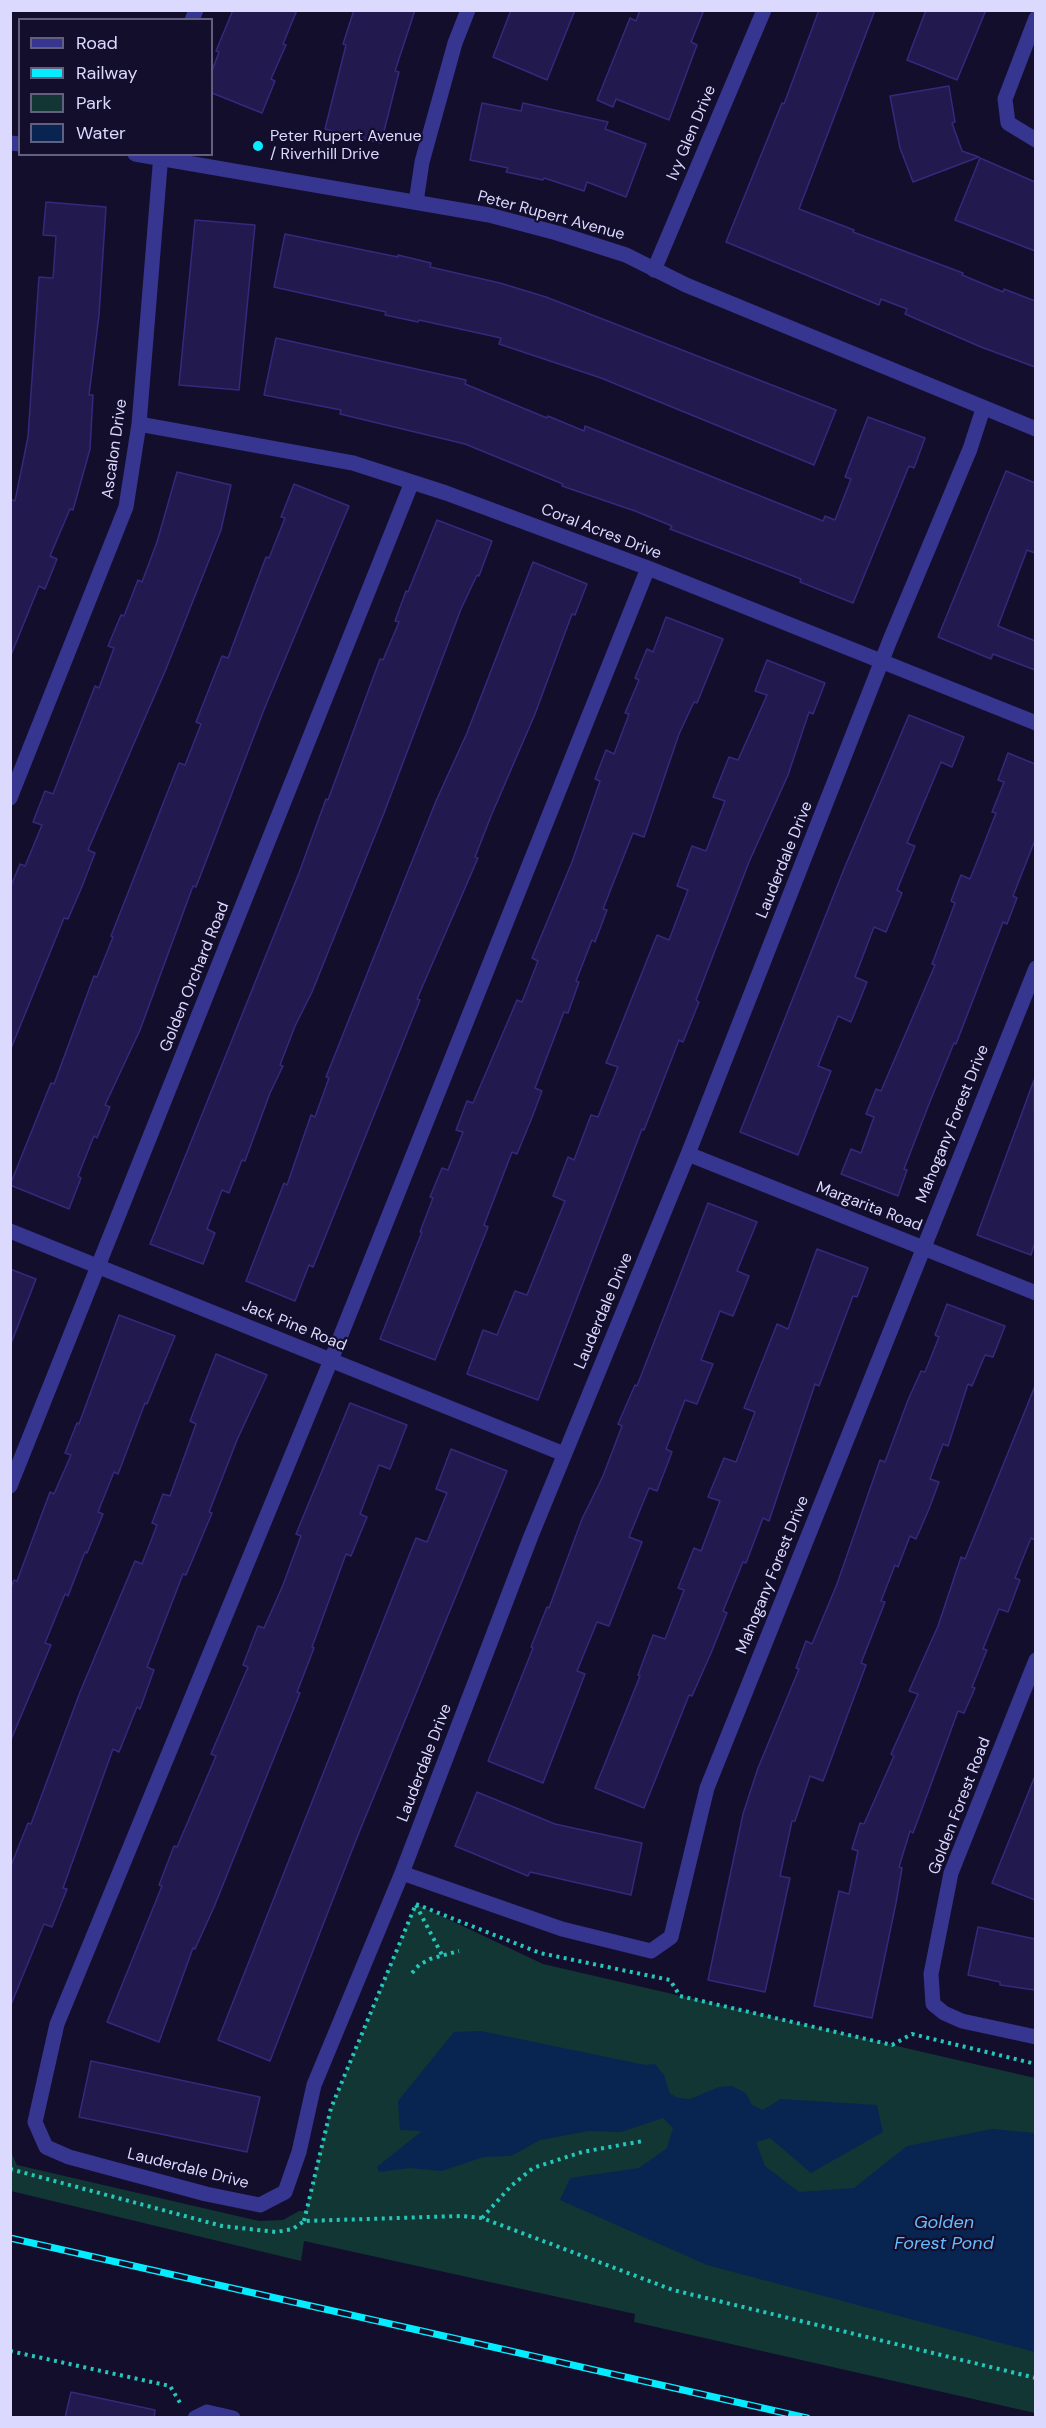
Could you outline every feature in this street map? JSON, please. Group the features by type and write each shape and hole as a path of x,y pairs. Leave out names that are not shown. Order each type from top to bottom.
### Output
{"street":[{"path":"416,202 422,162 456,43 468,10"},
{"name":"Ivy Glen Drive","path":"654,270 764,10"},
{"path":"1035,18 1005,99 1008,123 1035,140"},
{"name":"Peter Rupert Avenue","path":"160,156 489,215 557,233 626,255 654,270 1035,429"},
{"name":"Ascalon Drive","path":"10,798 126,507 138,424 160,156"},
{"name":"Lauderdale Drive","path":"648,568 331,1360 57,2024 35,2122 46,2147 69,2157 206,2194 260,2205 285,2192 300,2152 314,2085 402,1873 564,1454 688,1154 970,449 983,409"},
{"name":"Coral Acres Drive","path":"138,424 353,463 412,482 648,568 1035,723"},
{"name":"Golden Orchard Road","path":"10,1486 412,482"},
{"name":"Mahogany Forest Drive","path":"402,1873 562,1929 651,1951 671,1937 707,1788 1035,968"},
{"name":"Margarita Road","path":"688,1154 1035,1293"},
{"name":"Jack Pine Road","path":"10,1232 564,1454"},
{"name":"Golden Forest Road","path":"1035,1660 951,1873 931,1974 933,2004 944,2013 962,2021 1035,2037"},
{"path":"189,2414 207,2412 233,2418"}],"path":[{"path":"416,1904 442,1955"},
{"path":"416,1904 540,1953 670,1980 680,1996 892,2045 912,2034 1035,2064"},
{"path":"304,2221 331,2108 416,1904"},
{"path":"412,1973 419,1965 442,1955 459,1951"},
{"path":"482,2218 511,2186 533,2168 582,2152 643,2141"},
{"path":"10,2169 222,2226 276,2232 293,2229 304,2221 461,2216 482,2218 572,2250 673,2290 1035,2379"},
{"path":"10,2351 170,2386 189,2414"}],"green space":[{"path":"416,1904 543,1964 1035,2078 1035,2413 634,2322 635,2314 304,2241 301,2261 11,2191 10,2150 17,2165 259,2221 283,2220 299,2211 306,2211 331,2108"}],"water":[{"name":"Golden Forest Pond","path":"481,2031 645,2065 655,2064 664,2075 670,2094 679,2098 690,2099 719,2087 732,2086 746,2093 752,2105 763,2110 781,2099 877,2105 883,2132 811,2173 770,2138 756,2142 765,2166 799,2192 854,2188 907,2146 992,2129 1035,2133 1035,2352 707,2265 560,2200 570,2178 639,2168 667,2148 673,2128 663,2118 621,2132 588,2131 540,2140 511,2156 483,2157 442,2171 409,2168 379,2172 377,2167 422,2131 400,2130 398,2101 454,2032"}],"building":[{"path":"233,10 297,10 283,44 286,45 271,79 275,81 262,113 213,93 213,68 219,52 216,51"},
{"path":"354,10 415,10 395,71 399,72 381,143 325,129 346,45 343,44"},
{"path":"511,10 575,10 547,80 493,57"},
{"path":"640,10 704,10 691,42 697,45 669,120 616,99 613,107 597,100 630,18 636,21"},
{"path":"819,10 875,10 799,209 963,273 962,275 1003,292 1004,289 1035,301 1035,367 981,347 905,314 907,309 881,299 879,305 726,242 782,103 784,104"},
{"path":"926,10 986,10 957,80 907,60"},
{"path":"949,86 955,122 952,123 962,151 979,157 913,182 900,148 890,96"},
{"path":"482,103 521,111 523,103 608,122 605,129 646,144 626,197 587,182 584,191 544,178 543,180 506,172 508,168 470,160"},
{"path":"980,158 1035,182 1035,251 955,220"},
{"path":"46,202 106,207 99,315 89,395 93,395 90,449 73,510 70,509 50,556 57,559 45,589 39,586 11,655 10,499 15,501 28,437 39,277 53,278 56,236 43,235"},
{"path":"195,220 255,225 239,390 179,385"},
{"path":"285,234 398,257 398,255 431,263 430,267 500,283 546,297 836,410 814,465 601,378 499,344 501,338 385,315 386,312 274,287"},
{"path":"276,338 466,380 465,384 547,418 548,416 584,431 585,426 823,521 825,516 835,520 851,479 845,477 868,417 925,438 914,468 909,466 853,603 800,582 801,579 670,529 672,526 562,486 563,484 465,444 340,414 341,410 264,395"},
{"path":"1006,471 1035,483 1035,553 1027,550 998,626 1035,641 1035,670 993,654 991,659 938,637"},
{"path":"177,472 231,485 221,530 166,669 88,850 95,853 81,889 68,919 64,918 10,1051 10,888 20,864 25,866 42,825 33,822 45,791 53,794 95,686 99,688 114,648 108,646 121,615 124,616 138,580 142,582 157,542"},
{"path":"294,484 349,506 265,707 196,887 193,886 140,1030 105,1105 110,1107 97,1138 94,1136 78,1176 81,1178 69,1209 10,1185 51,1083 54,1084 94,976 97,977 179,763 185,765 201,724 196,722 222,656 228,658 266,557 269,558 285,518 281,517"},
{"path":"437,520 492,541 479,576 477,575 461,609 384,813 312,992 295,1026 280,1065 283,1066 270,1093 245,1161 242,1160 229,1193 222,1190 207,1229 215,1233 203,1264 150,1244 299,873 326,799 328,800 380,659 383,660 399,622 395,621 406,591 408,592"},
{"path":"533,562 587,584 575,615 572,614 535,714 491,816 475,857 478,858 417,999 420,1000 313,1267 309,1265 295,1301 246,1281 284,1183 287,1185 311,1115 315,1117 329,1078 326,1077 436,801 467,733"},
{"path":"666,617 723,639 697,703 694,702 679,734 644,837 633,833 603,909 607,910 595,942 592,940 576,981 579,982 568,1013 564,1012 535,1088 542,1091 517,1154 512,1152 484,1225 488,1227 435,1360 380,1339 422,1232 420,1232 433,1198 430,1197 442,1168 448,1170 463,1132 456,1130 467,1101 473,1103 517,1000 522,1002 538,961 532,958 572,862 600,781 595,779 606,750 614,754 629,714 625,713 639,680 635,678 647,649 653,652"},
{"path":"767,660 825,683 813,714 809,712 788,775 749,862 696,1000 699,1002 683,1042 679,1040 644,1130 642,1129 538,1400 467,1374 483,1330 497,1335 515,1291 527,1295 565,1201 553,1196 568,1157 574,1160 591,1115 598,1117 618,1067 606,1063 657,935 669,940 688,890 677,886 692,846 706,851 725,801 713,797 729,757 738,760 767,695 755,691"},
{"path":"909,715 964,737 952,767 941,762 907,843 915,846 897,890 902,893 886,932 874,927 855,977 867,982 851,1022 838,1016 818,1066 831,1071 798,1155 740,1132 844,869"},
{"path":"1008,753 1035,764 1035,840 1013,896 1017,898 1007,924 1003,922 956,1044 954,1043 929,1104 904,1169 907,1170 898,1196 841,1174 851,1149 861,1153 874,1117 866,1114 876,1089 881,1091 935,965 932,964 955,903 951,901 961,875 970,879 982,849 996,813 992,812 1004,782 998,780"},
{"path":"1034,1080 1035,1242 1031,1255 977,1235"},
{"path":"708,1203 757,1222 737,1271 749,1276 733,1316 720,1311 701,1360 713,1364 697,1404 685,1400 666,1449 672,1452 657,1491 649,1488 629,1537 642,1542 609,1626 597,1622 577,1671 585,1674 543,1783 488,1761 582,1519 603,1476 622,1426 618,1424 635,1385 637,1386"},
{"path":"817,1249 868,1268 857,1297 853,1296 819,1386 815,1384 769,1521 763,1518 746,1563 743,1562 723,1611 727,1613 711,1653 692,1696 689,1695 644,1808 595,1788 640,1676 638,1675 653,1635 665,1639 684,1590 678,1588 694,1548 701,1551 720,1501 708,1497 724,1458 736,1462 755,1412 744,1408 777,1324 788,1329"},
{"path":"10,1269 36,1279 12,1341 10,1341"},
{"path":"947,1304 1005,1326 993,1357 985,1355 972,1386 968,1384 948,1446 943,1444 930,1479 939,1482 916,1539 910,1536 898,1567 895,1565 881,1601 885,1602 861,1663 866,1665 823,1781 810,1776 795,1821 792,1821 780,1876 790,1878 765,1992 708,1980 743,1814 758,1768 799,1669 796,1668 806,1641 812,1644 837,1584 880,1460 885,1462 908,1400 921,1371 925,1372 939,1337 935,1335"},
{"path":"119,1315 175,1336 147,1404 145,1403 118,1474 114,1472 98,1512 103,1514 68,1596 65,1594 45,1643 51,1645 10,1742 10,1590 14,1580 17,1581 50,1492 54,1494 71,1455 65,1453 77,1423 79,1424"},
{"path":"216,1354 267,1375 237,1440 209,1512 212,1513 186,1575 183,1574 147,1667 154,1670 140,1709 137,1707 119,1752 113,1749 63,1888 67,1889 52,1927 44,1924 10,2007 10,1868 28,1823 31,1824 80,1692 135,1561 142,1564 157,1525 152,1523 163,1494 170,1496 196,1424 190,1421"},
{"path":"1035,1386 1035,1540 1031,1538 1015,1578 1020,1580 1008,1612 999,1609 983,1649 987,1650 972,1687 975,1688 964,1713 958,1711 913,1833 910,1831 899,1867 902,1868 896,1903 872,2018 814,2006 839,1891 849,1894 858,1851 852,1849 860,1823 864,1824 894,1756 891,1754 918,1694 909,1691 938,1626 961,1557 965,1559"},
{"path":"350,1403 407,1425 390,1469 379,1465 360,1514 367,1517 351,1556 346,1554 297,1692 300,1693 214,1907 195,1949 193,1948 159,2042 107,2022 162,1886 159,1885 174,1846 177,1847 216,1756 211,1754 248,1667 243,1665 258,1626 264,1628 283,1585 301,1536 296,1534"},
{"path":"451,1449 507,1471 356,1840 270,2061 218,2040 416,1538 427,1542 447,1493 436,1489"},
{"path":"1035,1776 1035,1900 992,1883"},
{"path":"477,1792 555,1824 642,1843 631,1895 530,1872 528,1876 455,1846"},
{"path":"978,1927 1035,1939 1035,1990 1000,1985 1000,1982 968,1975"},
{"path":"91,2061 260,2097 247,2152 79,2117"},
{"path":"71,2392 155,2410 154,2418 65,2418"}],"railway":[{"path":"10,2238 807,2418"}],"place":[{"name":"Peter Rupert Avenue / Riverhill Drive","path":"258,146"}]}
